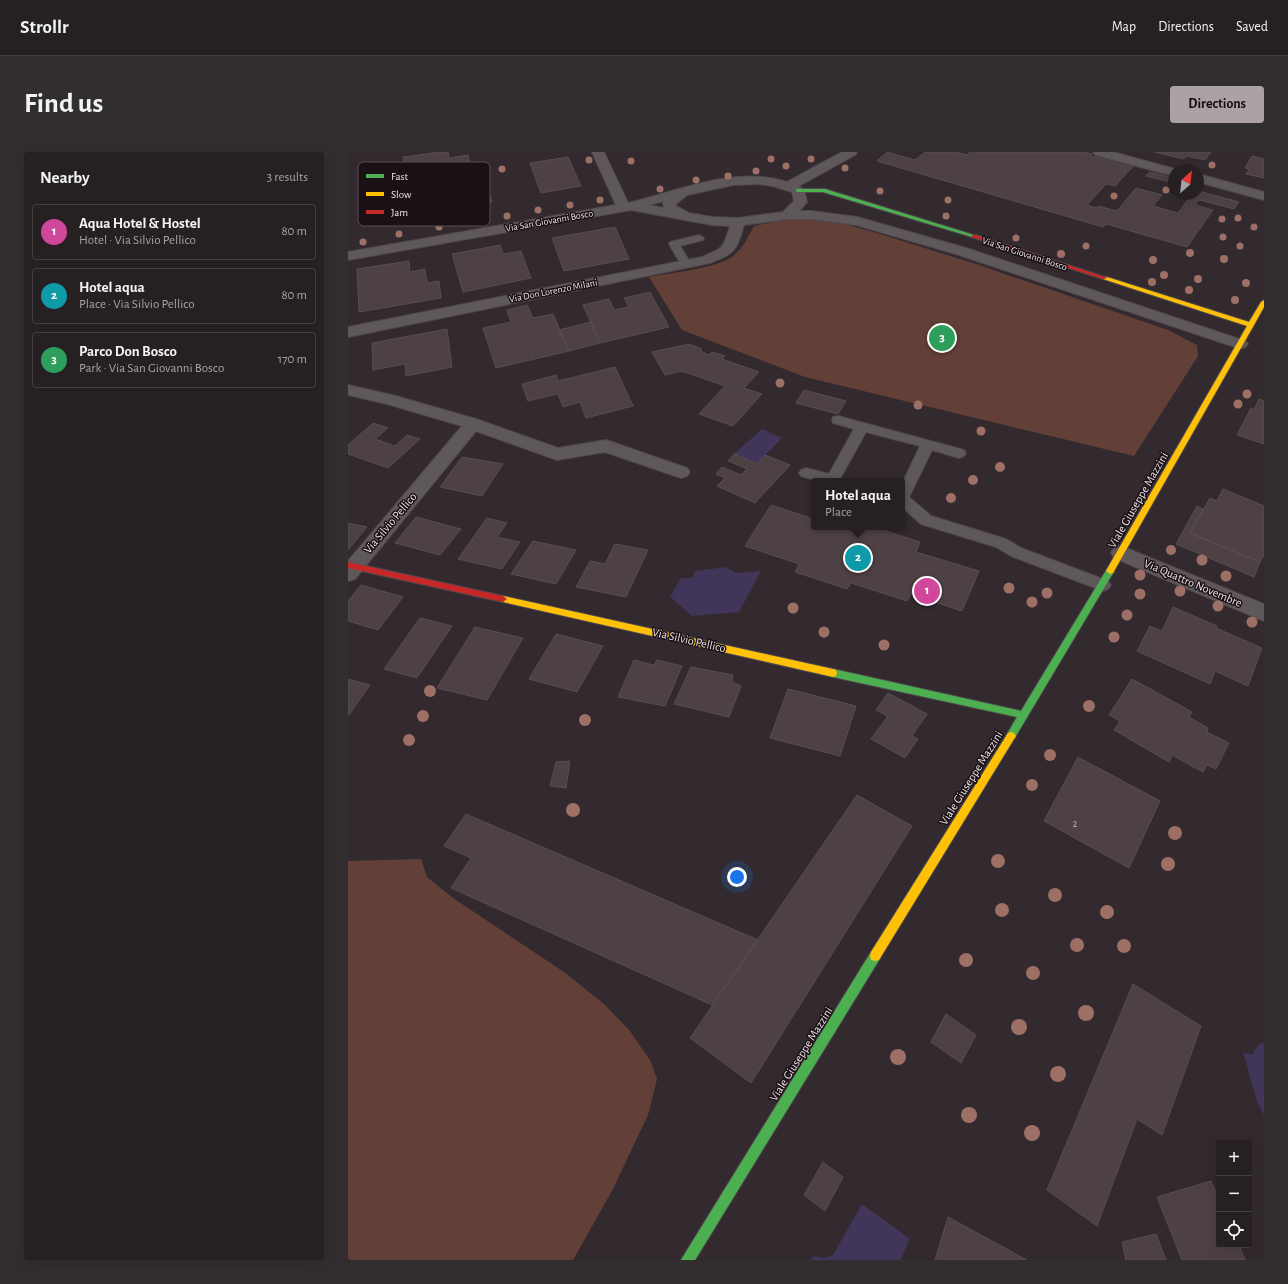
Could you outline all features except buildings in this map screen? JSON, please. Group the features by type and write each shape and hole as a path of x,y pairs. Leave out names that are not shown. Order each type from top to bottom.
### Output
{"street":[{"path":"598,152 628,206"},
{"path":"788,214 801,202 794,188 851,152"},
{"path":"1099,152 1168,170"},
{"name":"Via San Giovanni Bosco","path":"348,256 628,206 683,192 733,182 758,180 774,182 794,188 823,190 898,212 1251,325"},
{"path":"1204,180 1264,196"},
{"name":"Via San Giovanni Bosco","path":"683,192 669,203 670,208 685,216"},
{"name":"Via San Giovanni Bosco","path":"628,206 712,221 738,222 765,219 788,214 811,215 857,221 961,251 1240,344"},
{"name":"Via Don Lorenzo Milani","path":"348,332 705,260 724,253 731,244 738,222"},
{"name":"Viale Giuseppe Mazzini","path":"688,1260 1024,715 1121,553 1264,302"},
{"path":"348,390 390,400 473,424 557,454 606,446 681,472"},
{"name":"Via Silvio Pellico","path":"473,424 350,569 1024,715"},
{"name":"Via Quattro Novembre","path":"1121,553 1264,613"}],"lane":[{"path":"686,264 674,244 699,238"},
{"path":"838,420 959,453"},
{"path":"836,478 862,427"},
{"path":"905,492 928,444"},
{"path":"806,473 824,478"},
{"path":"905,501 926,520 1001,544 1016,552 1102,585"}],"shaded area":[{"path":"812,219 848,225 880,234 979,265 1168,330 1197,345 1198,356 1134,456 805,377 682,330 649,277 706,267 726,260 740,249 754,226 782,220"},
{"path":"762,429 782,438 757,464 734,454"},
{"path":"726,567 736,573 761,571 739,612 692,616 670,597 681,578 692,578 695,571"},
{"path":"421,859 427,877 453,898 564,972 604,1004 629,1030 650,1060 657,1079 648,1115 613,1189 573,1260 348,1260 348,861"},
{"path":"1260,1043 1264,1043 1264,1115 1257,1101 1243,1052 1252,1055"},
{"path":"862,1204 910,1239 900,1260 811,1260 813,1256 824,1258 833,1255"}],"traffic: fast":[{"path":"798,190 823,190 974,236"},
{"path":"1011,736 1110,571"},
{"path":"833,673 1024,715"},
{"path":"688,1260 875,956"}],"traffic: slow":[{"path":"1105,278 1251,325"},
{"path":"1110,571 1264,302"},
{"path":"503,599 833,673"},
{"path":"875,956 1011,736"}],"traffic: jam":[{"path":"974,236 1105,278"},
{"path":"348,565 503,599"}],"place":[{"name":"Parco Don Bosco","path":"942,338"},
{"name":"Hotel aqua","path":"858,558"},
{"name":"Aqua Hotel & Hostel","path":"927,591"}]}
